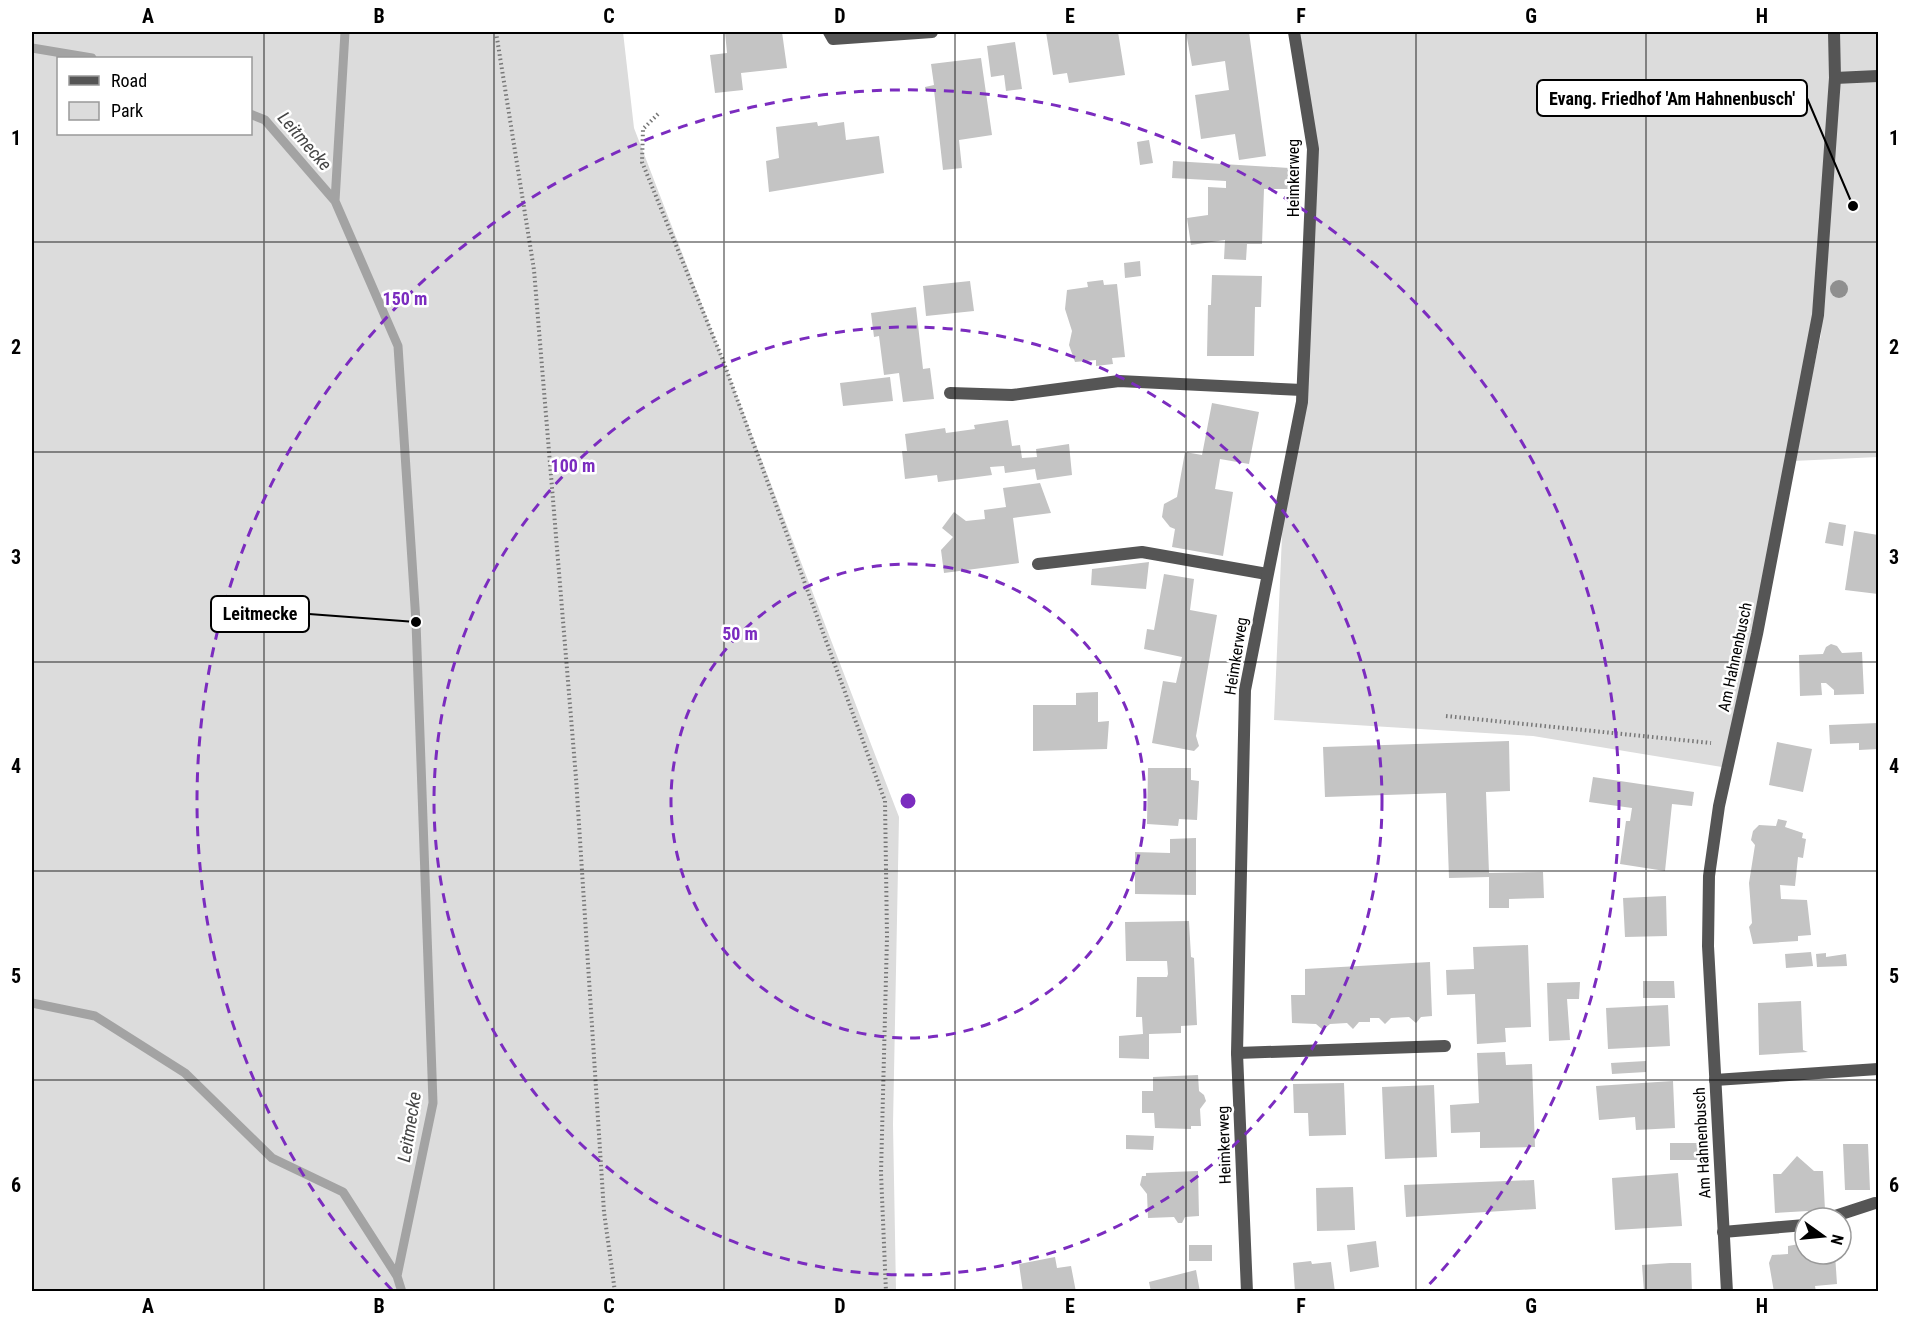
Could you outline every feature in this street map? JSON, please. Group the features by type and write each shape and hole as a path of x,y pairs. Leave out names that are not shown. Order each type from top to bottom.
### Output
{"street":[{"path":"829,32 833,39 932,32"},
{"name":"Heimkerweg","path":"1247,1292 1237,1053 1245,690 1302,390 1313,149 1294,32"},
{"name":"Am Hahnenbusch","path":"1727,1292 1708,946 1709,876 1719,806 1757,634 1818,315 1835,78 1834,32"},
{"path":"1835,78 1878,76"},
{"path":"950,393 1012,395 1119,381 1302,390"},
{"path":"1038,564 1142,552 1268,574"},
{"path":"1237,1053 1445,1046"},
{"path":"1715,1080 1878,1069"},
{"path":"1853,1210 1875,1203"},
{"path":"1723,1232 1793,1226"}],"path":[{"path":"496,32 534,270 576,778 604,1212 615,1292"},
{"path":"658,114 643,129 642,162 722,358 885,801 887,937 882,1173 886,1292"},
{"path":"1446,716 1733,745"}],"green space":[{"path":"32,32 623,32 634,128 899,817 893,1124 896,1291 32,1291"},
{"path":"1294,32 1878,32 1878,457 1793,461 1728,768 1533,736 1274,720 1284,490 1293,445 1313,149","holes":["1824,285 1821,335 1797,443"]}],"building":[{"path":"725,32 782,32 787,68 741,73 743,90 715,93 710,55 727,53"},
{"path":"1046,32 1118,32 1125,75 1069,83 1067,73 1053,75"},
{"path":"1186,32 1249,32 1266,156 1239,160 1235,134 1201,139 1195,95 1229,90 1225,61 1192,66"},
{"path":"1015,42 1022,89 1006,91 1004,75 991,77 987,46"},
{"path":"981,58 992,135 959,140 962,168 943,170 934,90 925,91 925,87 934,85 931,64"},
{"path":"817,122 818,126 844,122 846,140 879,136 884,173 769,192 766,161 779,158 776,127"},
{"path":"1149,140 1153,163 1140,165 1137,142"},
{"path":"1173,161 1289,168 1288,189 1264,189 1262,244 1247,244 1246,260 1224,259 1225,240 1191,245 1187,218 1208,215 1208,187 1226,188 1226,181 1172,178"},
{"path":"1140,261 1141,276 1125,278 1124,263"},
{"path":"1212,275 1262,276 1261,307 1255,307 1254,356 1207,356 1208,305 1211,305"},
{"path":"1103,280 1104,285 1117,284 1125,357 1112,358 1113,364 1096,366 1096,360 1075,362 1069,345 1072,331 1065,309 1067,290 1088,287 1087,282"},
{"path":"970,281 974,311 926,316 923,286"},
{"path":"916,307 923,369 930,368 934,399 903,402 899,373 884,375 879,336 874,337 871,313"},
{"path":"890,377 893,401 843,406 840,383"},
{"path":"1212,403 1259,412 1249,464 1220,459 1215,489 1233,492 1223,556 1172,547 1175,529 1170,527 1162,517 1164,504 1177,497 1185,452 1202,455"},
{"path":"1008,420 1012,446 1020,445 1022,458 1037,457 1036,449 1069,444 1072,475 1037,480 1035,469 1005,473 1004,466 990,467 992,475 938,482 937,475 905,479 902,451 907,451 905,434 945,428 946,433 975,429 974,425"},
{"path":"1040,483 1051,513 1013,518 1019,563 944,573 941,550 953,537 942,528 954,512 966,521 985,519 984,510 1006,507 1003,488"},
{"path":"1829,522 1846,525 1843,546 1825,543"},
{"path":"1854,531 1878,535 1878,594 1845,590"},
{"path":"1149,562 1146,589 1091,585 1092,569"},
{"path":"1164,574 1194,579 1190,610 1217,615 1196,736 1199,746 1194,751 1152,743 1163,681 1176,683 1182,657 1144,649 1147,629 1154,630"},
{"path":"1831,644 1837,646 1842,653 1862,652 1864,694 1834,695 1834,690 1826,683 1821,683 1822,695 1800,696 1799,655 1823,654 1826,647"},
{"path":"1098,692 1098,722 1109,721 1107,749 1033,751 1033,705 1076,705 1076,693"},
{"path":"1878,723 1878,749 1859,750 1859,743 1830,744 1829,725"},
{"path":"1509,741 1510,791 1486,792 1489,873 1543,872 1544,898 1509,899 1509,908 1489,908 1489,877 1449,878 1446,793 1325,797 1323,747"},
{"path":"1777,742 1812,749 1803,792 1769,785"},
{"path":"1148,768 1191,768 1191,780 1199,781 1197,820 1179,819 1178,826 1147,824"},
{"path":"1593,777 1694,792 1692,806 1672,804 1665,871 1620,864 1626,821 1630,821 1632,808 1589,802"},
{"path":"1778,819 1787,821 1785,827 1803,833 1802,838 1806,839 1803,858 1798,857 1795,886 1780,885 1781,899 1807,900 1811,935 1798,936 1798,941 1753,944 1749,927 1752,923 1749,883 1755,845 1751,840 1753,831 1759,825 1776,826"},
{"path":"1196,838 1196,895 1135,894 1135,852 1170,853 1170,839"},
{"path":"1666,896 1667,936 1625,937 1623,898"},
{"path":"1189,921 1191,957 1194,958 1197,1025 1181,1026 1181,1033 1149,1034 1149,1059 1119,1058 1119,1036 1143,1034 1142,1017 1136,1017 1137,977 1167,977 1168,974 1167,961 1126,961 1125,922"},
{"path":"1528,945 1531,1027 1505,1028 1506,1042 1477,1044 1475,994 1447,995 1446,970 1474,969 1473,947"},
{"path":"1811,952 1813,966 1786,968 1785,954"},
{"path":"1826,953 1826,957 1846,954 1847,966 1817,967 1816,954"},
{"path":"1430,962 1432,1016 1421,1017 1416,1023 1409,1017 1391,1018 1385,1024 1379,1018 1370,1018 1370,1022 1359,1022 1353,1029 1347,1023 1330,1024 1323,1030 1316,1024 1292,1023 1291,995 1305,995 1305,969"},
{"path":"1643,981 1674,981 1675,998 1643,998"},
{"path":"1580,982 1579,999 1567,999 1570,1040 1549,1041 1547,983"},
{"path":"1801,1001 1803,1050 1808,1052 1759,1055 1758,1003"},
{"path":"1668,1005 1670,1046 1608,1049 1606,1008"},
{"path":"1505,1052 1506,1065 1532,1064 1535,1147 1480,1148 1480,1132 1451,1133 1450,1105 1479,1103 1477,1053"},
{"path":"1646,1061 1646,1072 1612,1074 1611,1063"},
{"path":"1198,1075 1199,1091 1204,1095 1206,1101 1200,1109 1201,1126 1191,1126 1191,1129 1155,1128 1154,1113 1142,1113 1142,1091 1153,1091 1153,1077"},
{"path":"1673,1081 1675,1128 1636,1130 1635,1117 1599,1120 1596,1086"},
{"path":"1344,1083 1346,1135 1309,1136 1308,1113 1294,1113 1293,1084"},
{"path":"1434,1085 1437,1157 1385,1159 1382,1087"},
{"path":"1126,1135 1154,1136 1153,1150 1126,1149"},
{"path":"1670,1143 1699,1143 1701,1160 1670,1160"},
{"path":"1843,1144 1868,1144 1870,1190 1845,1190"},
{"path":"1797,1156 1814,1171 1823,1171 1825,1206 1793,1206 1793,1212 1775,1213 1773,1174 1781,1174"},
{"path":"1198,1171 1199,1216 1185,1217 1182,1223 1178,1223 1174,1217 1148,1218 1147,1194 1140,1185 1142,1176 1146,1176 1146,1173"},
{"path":"1678,1173 1682,1226 1615,1230 1612,1178"},
{"path":"1534,1180 1536,1209 1406,1217 1404,1185"},
{"path":"1353,1187 1355,1230 1317,1231 1316,1188"},
{"path":"1376,1241 1379,1267 1350,1272 1347,1245"},
{"path":"1189,1245 1212,1245 1212,1261 1189,1261"},
{"path":"1793,1245 1793,1266 1836,1266 1837,1284 1815,1286 1816,1292 1774,1292 1769,1263 1772,1255 1788,1254 1788,1246"},
{"path":"1055,1257 1057,1268 1071,1266 1076,1292 1023,1292 1019,1264"},
{"path":"1311,1261 1312,1264 1331,1262 1335,1292 1295,1292 1293,1263"},
{"path":"1691,1263 1692,1292 1644,1292 1642,1265"},
{"path":"1196,1270 1200,1292 1151,1292 1149,1282"}],"waterway":[{"path":"335,201 345,32"},
{"name":"Leitmecke","path":"32,48 86,57"},
{"name":"Leitmecke","path":"252,115 265,120 335,201 398,346 416,622 433,1103 397,1276 402,1292"},
{"path":"32,1003 95,1016 185,1073 272,1158 343,1192 397,1276"}],"place":[{"name":"Evang. Friedhof 'Am Hahnenbusch'","path":"1853,206"},
{"name":"Leitmecke","path":"416,622"}]}
